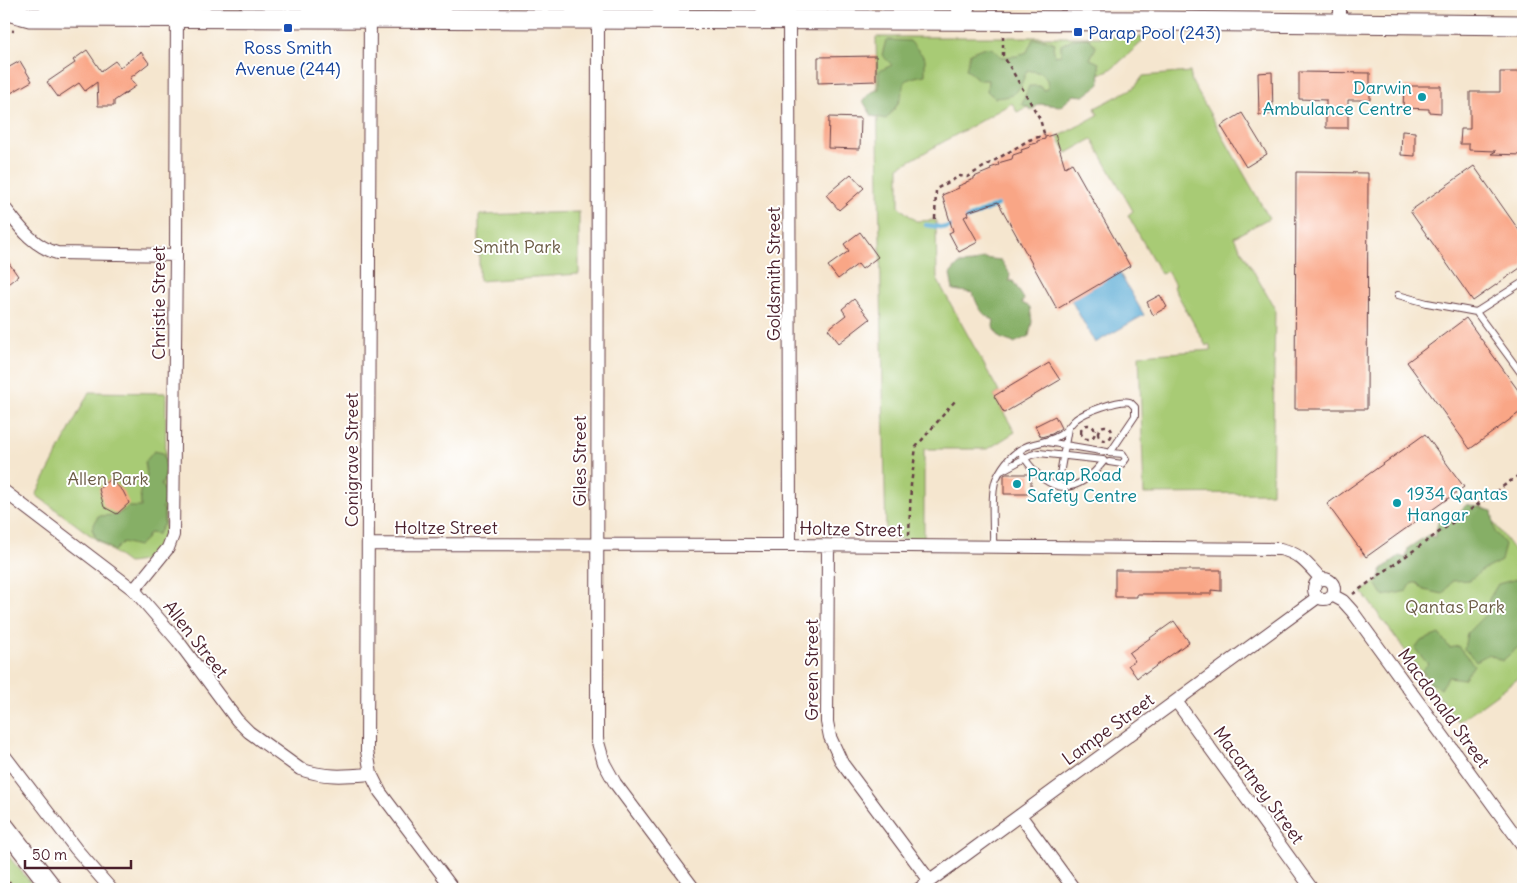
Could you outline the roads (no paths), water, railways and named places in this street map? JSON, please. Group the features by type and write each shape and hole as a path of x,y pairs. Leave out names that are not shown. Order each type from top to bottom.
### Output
{"street":[{"path":"4,19 177,11 790,12 963,9 1340,13 1523,25"},
{"path":"4,10 30,17"},
{"name":"Christie Street","path":"134,590 168,548 173,535 177,11"},
{"name":"Conigrave Street","path":"370,11 368,751 371,774 389,806 453,889"},
{"name":"Giles Street","path":"598,12 596,722 600,751 604,763 616,783 694,889"},
{"name":"Goldsmith Street","path":"790,12 790,545"},
{"path":"4,206 24,233 47,250 57,253 176,255"},
{"name":"Allen Street","path":"4,491 134,590 165,624 225,706 249,732 300,769 334,776 371,774"},
{"name":"Holtze Street","path":"369,544 1280,549 1301,557 1321,579"},
{"name":"Green Street","path":"828,546 827,722 830,737 842,763 930,881"},
{"path":"1321,579 1314,588 1318,596 1324,599 1338,598"},
{"name":"Macdonald Street","path":"1321,579 1327,579 1332,583 1338,598 1523,846"},
{"name":"Lampe Street","path":"919,889 1318,596"},
{"name":"Macartney Street","path":"1176,701 1312,889"},
{"path":"4,755 76,849 111,889"},
{"path":"1020,816 1074,889"},
{"path":"4,826 53,889"}],"lane":[{"path":"1523,192 1523,199"},
{"path":"1398,295 1426,303 1476,312 1523,282"},
{"path":"1476,312 1523,376"},
{"path":"993,548 994,488 996,478 1010,457 1030,445 1059,436 1073,421 1085,414 1124,401 1130,402 1135,407 1136,413 1109,452 1102,456 1106,461"},
{"path":"1058,486 1068,428"},
{"path":"1068,428 1076,446"},
{"path":"1001,471 1039,453 1122,464 1126,460 1124,454 1041,442"},
{"path":"1019,450 1024,459 1043,480 1058,486 1071,485 1085,480 1106,461"}],"water":[{"path":"1088,219 1144,315 1095,343 1041,246"}],"waterway":[{"path":"926,225 946,228 997,205"}],"place":[{"name":"Ross Smith Avenue (244)","path":"288,28"},
{"name":"Parap Pool (243)","path":"1078,32"},
{"name":"Darwin Ambulance Centre","path":"1422,97"},
{"name":"Parap Road Safety Centre","path":"1017,484"},
{"name":"1934 Qantas Hangar","path":"1397,503"}],"park label":[{"name":"Smith Park","path":"517,246"},
{"name":"Allen Park","path":"108,478"},
{"name":"Qantas Park","path":"1455,606"}]}
